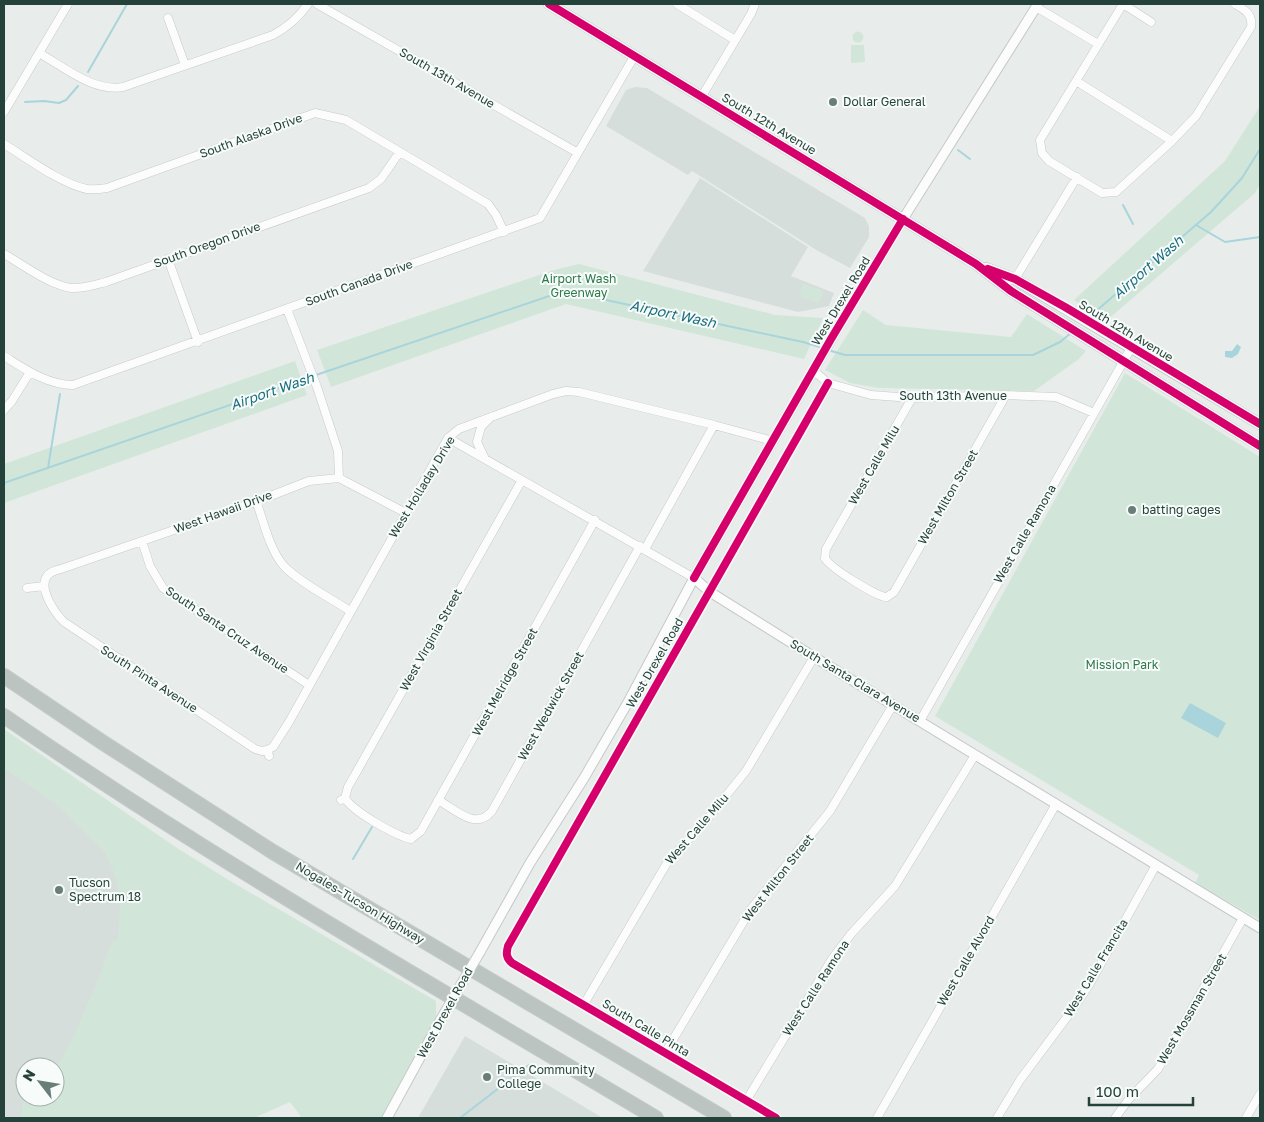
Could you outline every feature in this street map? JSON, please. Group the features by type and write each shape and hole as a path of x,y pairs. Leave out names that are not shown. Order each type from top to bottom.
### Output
{"highway":[{"name":"Nogales–Tucson Highway","path":"4,676 102,742 273,852 724,1118"},
{"path":"4,716 113,790 227,863 656,1118"}],"main road":[{"name":"South 12th Avenue","path":"550,4 976,264 1011,291 1259,444"},
{"name":"South 12th Avenue","path":"976,264 1016,279 1260,424"}],"street":[{"path":"4,112 68,4"},
{"path":"39,53 94,84 108,88 123,87 273,35 284,29 300,15 308,4"},
{"name":"South 13th Avenue","path":"317,4 578,153"},
{"path":"677,4 735,40"},
{"path":"702,96 755,4"},
{"path":"1151,22 1123,4 1037,147 1049,160 1102,193 1116,192 1172,141 1196,116 1247,35 1252,19 1246,10 1235,4"},
{"path":"1037,5 1098,44"},
{"name":"West Drexel Road","path":"387,1118 530,864 628,704 694,578 831,339 903,219 1037,5"},
{"path":"168,18 185,65"},
{"name":"South Canada Drive","path":"4,356 30,372 61,385 73,385 198,342 540,218 635,55"},
{"path":"1076,81 1172,141"},
{"name":"South Alaska Drive","path":"4,144 68,182 89,189 107,188 315,113 346,120 488,204 504,232"},
{"name":"South Oregon Drive","path":"4,254 53,282 71,288 87,287 106,282 369,188 381,179 399,153"},
{"path":"1016,279 1077,177"},
{"path":"168,259 198,342"},
{"path":"287,309 308,363 338,451 339,478 406,513"},
{"name":"West Calle Ramona","path":"920,721 1131,348"},
{"name":"South 13th Avenue","path":"814,371 828,383 871,395 912,398 1006,395 1056,397 1094,413"},
{"path":"4,410 12,401 30,372"},
{"name":"West Drexel Road","path":"507,956 508,946 828,383"},
{"name":"West Holladay Drive","path":"268,753 277,742 448,438 465,425 566,391 579,392 773,441"},
{"name":"West Milton Street","path":"825,558 831,566 888,601 1006,395"},
{"name":"West Calle Milu","path":"825,558 826,549 912,398"},
{"path":"486,460 477,442 481,427 493,415"},
{"name":"West Wedwick Street","path":"438,800 482,824 492,811 714,425"},
{"name":"South Santa Clara Avenue","path":"448,438 694,578 710,592 1260,928"},
{"name":"West Hawaii Drive","path":"44,585 47,576 53,572 309,481 339,478"},
{"name":"West Virginia Street","path":"412,843 352,808 343,799 348,787 522,480"},
{"path":"256,501 270,542 283,565 293,574 350,611"},
{"name":"West Melridge Street","path":"412,843 421,831 595,520"},
{"name":"South Santa Cruz Avenue","path":"142,541 150,566 164,588 309,684"},
{"path":"816,561 825,558"},
{"path":"26,588 44,585"},
{"name":"South Pinta Avenue","path":"44,585 48,599 64,622 255,749 268,753"},
{"name":"West Calle Milu","path":"584,1004 667,863 708,818 746,771 814,656"},
{"name":"West Milton Street","path":"665,1053 751,909 830,811 894,705"},
{"name":"West Calle Ramona","path":"746,1101 832,959 851,934 895,886 975,755"},
{"name":"West Calle Alvord","path":"877,1118 1056,804"},
{"name":"West Calle Francita","path":"997,1118 1020,1080 1089,985 1156,865"},
{"name":"West Mossman Street","path":"1115,1118 1129,1099 1158,1069 1243,918"},
{"name":"South Calle Pinta","path":"507,956 512,963 776,1118"},
{"path":"1246,1118 1260,1094"}],"shaded area":[{"path":"635,87 647,88 865,218 869,226 869,237 850,268 818,251 692,171 688,175 606,126 626,90"},
{"path":"700,178 808,247 791,276 834,293 829,306 798,312 643,271"},
{"path":"4,751 160,897 65,1063 65,1057 15,1057 15,1107 39,1107 32,1118 4,1118"},
{"name":"Pima Community College","path":"465,1036 603,1118 418,1118"}],"green space":[{"path":"858,31 864,37 858,43 852,37"},
{"path":"851,45 864,45 865,62 851,63"},
{"path":"1260,106 1260,184 1255,193 1106,321 1074,300 1225,161"},
{"name":"Airport Wash Greenway","path":"579,264 775,315 823,318 804,359 566,304 331,387 317,350 554,270"},
{"path":"803,284 824,291 818,303 799,296"},
{"path":"863,310 886,325 1011,337 1027,314 1086,351 1079,359 1034,391 879,388 850,383 825,370"},
{"path":"295,361 307,395 4,503 4,464"},
{"name":"Mission Park","path":"1125,373 1260,457 1260,920 1195,883 1199,875 935,716"},
{"path":"4,729 177,848 436,1001 436,1018 381,1118 302,1118 290,1102 254,1118 20,1118 23,1107 65,1107 65,1057 63,1057 99,978 112,941 118,940 120,908 116,878 106,853 58,805 4,768"}],"water":[{"path":"1237,344 1241,347 1238,354 1232,358 1225,357 1225,351 1232,351"},
{"path":"1190,703 1226,723 1218,738 1181,718"}],"waterway":[{"path":"88,72 127,4"},
{"path":"25,102 44,101 59,103 66,100 78,86"},
{"name":"Airport Wash","path":"1088,318 1211,212 1242,178 1260,149"},
{"path":"958,150 970,159"},
{"path":"1123,205 1133,224"},
{"path":"1196,225 1225,242 1260,237"},
{"name":"Airport Wash","path":"1151,257 1151,264"},
{"name":"Airport Wash","path":"316,375 564,291 803,342 823,348"},
{"name":"Airport Wash","path":"828,350 845,355 1033,355 1060,342 1071,333"},
{"name":"Airport Wash","path":"4,483 311,377"},
{"path":"48,468 60,394"},
{"path":"353,859 372,827"},
{"path":"460,1118 529,1065"}],"cycle path":[{"path":"549,4 976,264 1011,291 1260,446"},
{"path":"694,578 831,339 903,219"},
{"path":"988,269 1015,279 1065,307 1260,424"},
{"path":"776,1118 512,963 507,951 508,946 828,383"}],"place":[{"name":"Dollar General","path":"833,102"},
{"name":"batting cages","path":"1132,510"},
{"name":"Tucson Spectrum 18","path":"59,890"},
{"name":"Pima Community College","path":"487,1077"}]}
